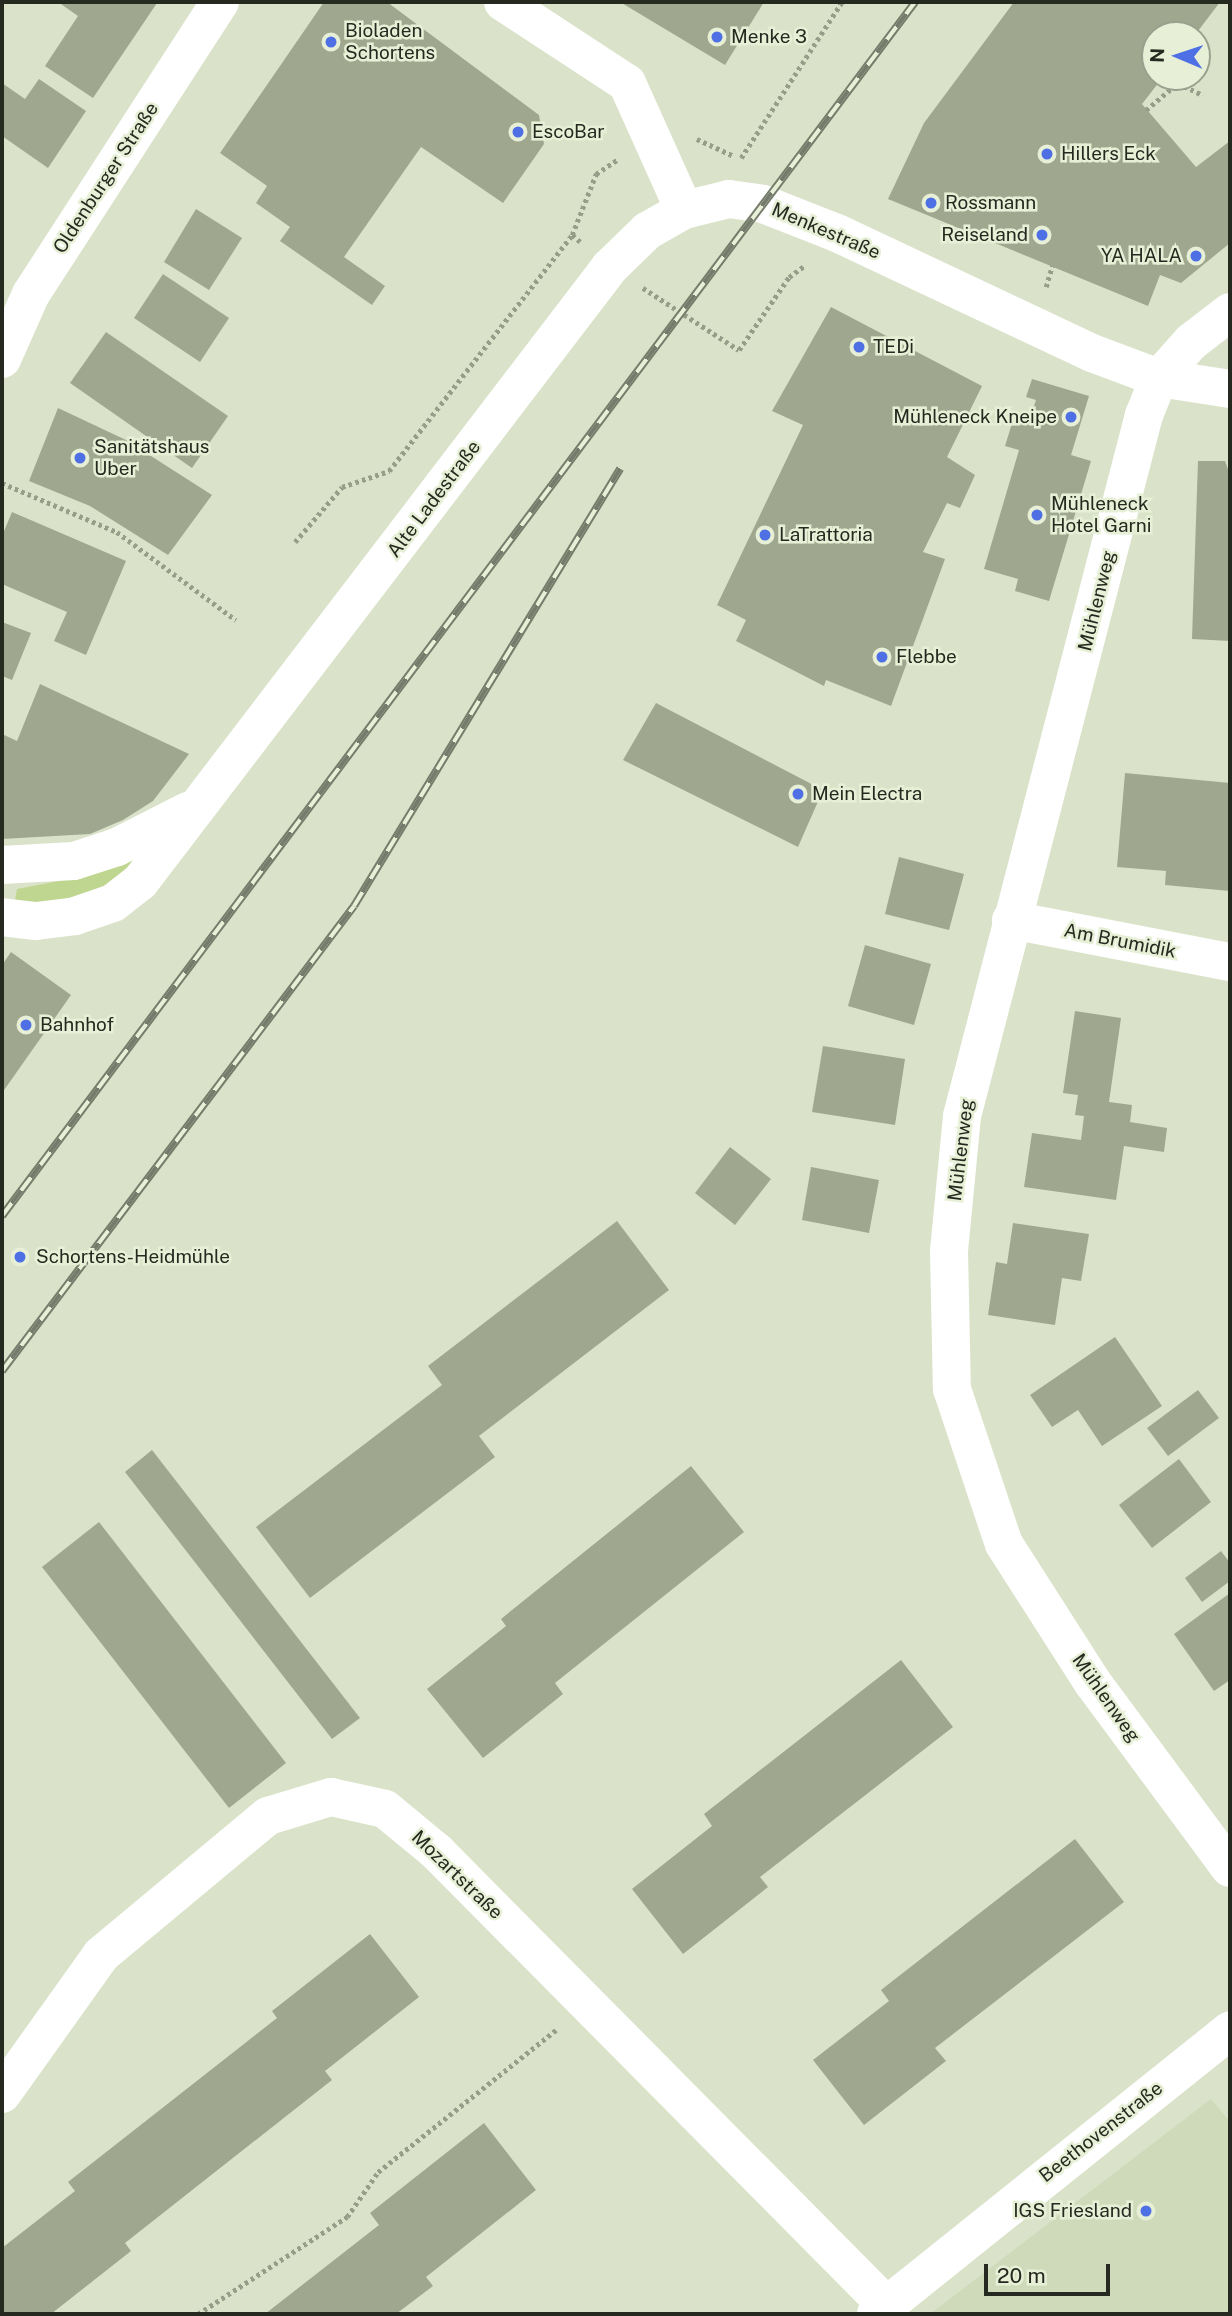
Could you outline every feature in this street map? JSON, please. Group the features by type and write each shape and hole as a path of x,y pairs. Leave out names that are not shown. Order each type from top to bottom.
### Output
{"street":[{"path":"503,2 627,83 684,210"},
{"name":"Oldenburger Straße","path":"2,359 32,294 216,3"},
{"name":"Menkestraße","path":"684,210 729,199 763,204 837,233 1034,328 1158,378 1230,389"},
{"name":"Alte Ladestraße","path":"2,917 36,921 75,916 113,902 140,882 610,267 647,231 684,210"},
{"path":"1158,378 1191,342 1230,312"},
{"name":"Mühlenweg","path":"1158,378 1144,415 1043,814 1011,920 962,1116 949,1251 952,1389 1004,1544 1093,1683 1230,1868"},
{"name":"Alte Ladestraße","path":"2,865 74,862 117,847 199,805"},
{"name":"Am Brumidik","path":"1011,920 1230,962"},
{"name":"Mozartstraße","path":"2,2094 101,1955 268,1816 331,1797 385,1809 436,1852 588,2004 881,2309"},
{"name":"Beethovenstraße","path":"881,2309 1230,2030"}],"path":[{"path":"740,159 842,2"},
{"path":"1146,110 1178,83 1203,95"},
{"path":"295,542 342,487 389,471 572,235 596,174 651,138"},
{"path":"572,235 610,267 739,350 789,277 810,265"},
{"path":"2,483 117,532 236,620"},
{"path":"198,2314 347,2217 378,2172 588,2004"}],"shaded area":[{"name":"IGS Friesland","path":"1211,2099 1230,2122 1230,2314 930,2314"}],"green space":[{"path":"143,853 126,879 44,908 15,900 17,889 59,881"}],"building":[{"path":"58,2 157,3 93,98 45,66 78,16"},
{"path":"324,2 387,2 539,115 544,144 503,203 421,147 344,257 385,286 372,305 280,241 290,227 256,203 267,186 220,153"},
{"path":"620,2 764,2 725,65"},
{"name":"Hillers Eck","path":"1014,2 1220,2 1206,21 1141,21 1141,91 1152,91 1142,104 1196,167 1230,141 1230,243 1181,283 1160,275 1148,306 888,199 924,123"},
{"path":"39,79 86,111 48,168 2,136 2,83 25,99"},
{"path":"196,209 242,238 209,290 164,262"},
{"path":"163,274 229,318 200,362 134,318"},
{"path":"831,307 982,386 947,457 975,475 960,508 947,503 923,552 945,559 891,706 826,680 824,686 736,641 746,620 717,605 803,425 772,411"},
{"path":"106,332 228,416 192,468 70,383"},
{"name":"Mühleneck Hotel Garni","path":"1032,379 1089,396 1071,455 1091,461 1049,601 1015,591 1018,579 984,569 1019,450 1005,446 1013,420 1028,424 1036,400 1026,397"},
{"path":"58,408 126,440 212,495 168,555 90,506 29,481"},
{"path":"1198,461 1225,461 1230,475 1230,641 1192,639"},
{"path":"12,512 126,561 86,655 54,641 67,612 2,584 2,536"},
{"path":"2,622 31,633 12,680 2,676"},
{"path":"40,684 189,754 153,801 123,820 90,834 2,839 2,734 17,741"},
{"path":"656,703 823,790 798,847 623,760"},
{"path":"1125,773 1230,783 1230,891 1165,885 1166,871 1117,867"},
{"path":"899,857 964,874 949,930 885,914"},
{"path":"865,945 931,964 914,1025 848,1006"},
{"name":"Bahnhof","path":"11,952 71,995 2,1093 2,965"},
{"path":"1075,1011 1121,1018 1109,1102 1132,1105 1130,1122 1167,1128 1164,1152 1124,1146 1116,1200 1024,1187 1032,1133 1081,1140 1084,1116 1075,1115 1078,1095 1063,1093"},
{"path":"823,1046 905,1059 895,1125 812,1112"},
{"path":"730,1147 771,1179 735,1225 695,1193"},
{"path":"811,1167 879,1180 869,1233 802,1220"},
{"path":"617,1221 669,1290 479,1436 495,1457 310,1598 256,1527 442,1385 428,1366"},
{"path":"1013,1223 1089,1234 1081,1281 1062,1278 1055,1325 988,1315 996,1262 1007,1264"},
{"path":"1115,1337 1162,1406 1102,1446 1078,1410 1052,1427 1030,1395"},
{"path":"1198,1390 1219,1418 1168,1456 1147,1428"},
{"path":"152,1450 360,1718 332,1739 125,1472"},
{"path":"1179,1459 1211,1502 1152,1548 1119,1505"},
{"path":"691,1466 744,1532 555,1683 563,1694 483,1758 427,1689 506,1626 501,1619"},
{"path":"99,1522 286,1763 229,1808 42,1567"},
{"path":"1221,1551 1230,1563 1230,1581 1202,1602 1185,1578"},
{"path":"1230,1593 1230,1680 1214,1691 1174,1634"},
{"path":"901,1660 953,1727 760,1877 768,1887 683,1954 632,1889 712,1826 704,1814"},
{"path":"1075,1839 1124,1902 935,2048 946,2061 864,2125 813,2060 889,2001 881,1990"},
{"path":"370,1934 419,1997 325,2071 332,2080 125,2243 131,2251 51,2314 3,2314 2,2248 75,2191 68,2182 277,2018 272,2011"},
{"path":"484,2123 536,2190 426,2277 433,2286 396,2314 265,2314 379,2225 370,2213"}],"railway":[{"path":"2,1216 915,2"},
{"path":"2,1371 354,906 620,469"}],"place":[{"name":"Menke 3","path":"717,37"},
{"name":"Bioladen Schortens","path":"331,42"},
{"name":"EscoBar","path":"518,132"},
{"name":"Hillers Eck","path":"1047,154"},
{"name":"Rossmann","path":"931,203"},
{"name":"Reiseland","path":"1042,235"},
{"name":"YA HALA","path":"1196,256"},
{"name":"TEDi","path":"859,347"},
{"name":"Mühleneck Kneipe","path":"1071,417"},
{"name":"Sanitätshaus Uber","path":"80,458"},
{"name":"Mühleneck Hotel Garni","path":"1037,515"},
{"name":"LaTrattoria","path":"765,535"},
{"name":"Flebbe","path":"882,657"},
{"name":"Mein Electra","path":"798,794"},
{"name":"Bahnhof","path":"26,1025"},
{"name":"Schortens-Heidmühle","path":"20,1257"},
{"name":"IGS Friesland","path":"1146,2211"}]}
